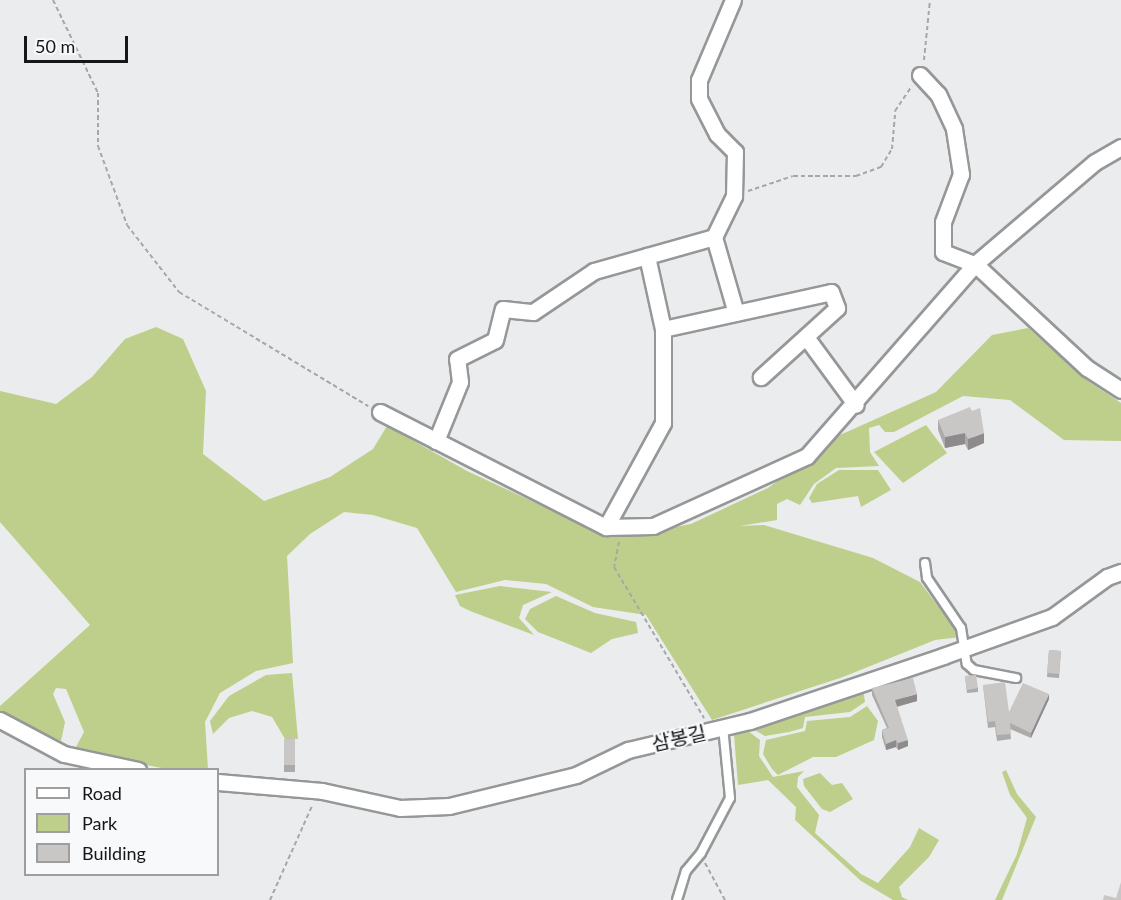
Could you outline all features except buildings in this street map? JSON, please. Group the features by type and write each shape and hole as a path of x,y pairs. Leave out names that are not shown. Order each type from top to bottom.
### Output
{"street":[{"path":"733,0 699,80 699,99 712,125 735,152 734,196 714,237 736,313"},
{"path":"920,75 938,94 954,129 961,174 943,222 943,252 975,264 1087,368 1121,390"},
{"path":"380,412 614,527 653,526 807,456 856,405 975,264 1095,162 1121,147"},
{"path":"436,441 460,382 458,359 495,340 503,309 533,312 594,271 714,237"},
{"path":"614,527 663,423 663,329 647,256"},
{"path":"663,329 831,292 837,308 761,377"},
{"path":"806,337 856,405"},
{"name":"삼봉길","path":"219,782 315,790 400,808 449,806 576,775 628,750 718,729 967,647 1052,617 1107,577 1121,572"},
{"path":"0,720 64,754 129,768"}],"lane":[{"path":"925,563 927,578 961,628 967,647 968,664 974,670 1016,678"},
{"path":"677,900 686,871 701,853 730,798 718,729"}],"path":[{"path":"53,0 98,93 98,146 127,225 178,292 380,412"},
{"path":"734,196 793,176 856,176 881,167 892,149 896,111 920,75 930,0"},
{"path":"614,527 614,567 645,624 718,729"},
{"path":"270,900 312,808 315,790"},
{"path":"701,853 725,900"}],"green space":[{"path":"156,327 183,339 206,391 203,454 264,501 330,477 373,449 387,426 467,471 555,512 627,536 691,524 768,488 840,435 936,392 992,335 1028,328 1088,381 1121,403 1121,441 1064,440 1010,400 963,396 894,432 885,432 879,425 869,428 870,452 879,466 836,468 814,484 800,505 787,499 777,504 777,520 740,526 764,525 873,558 920,582 961,637 935,640 843,677 712,720 646,615 593,607 546,584 505,580 456,592 417,528 373,515 344,512 310,534 287,556 293,663 256,671 220,693 205,722 208,768 162,768 94,755 76,747 84,732 66,689 56,688 53,694 65,722 61,741 0,712 0,706 90,625 0,522 0,391 56,404 92,377 125,339"},
{"path":"926,425 947,453 903,483 874,452"},
{"path":"839,470 878,470 891,490 861,507 858,496 812,503 809,498 817,484"},
{"path":"500,586 552,592 523,605 519,618 534,635 460,606 455,595"},
{"path":"556,596 595,613 636,622 638,633 612,639 591,653 538,632 525,619 530,609"},
{"path":"292,673 298,739 285,739 272,717 252,711 229,718 213,734 210,721 229,696 266,675"},
{"path":"863,689 865,702 850,712 805,717 803,728 789,732 765,736 753,729"},
{"path":"867,706 878,721 874,740 836,757 813,757 778,775 763,754 766,740 805,731 807,721 850,717"},
{"path":"748,731 760,740 759,756 773,777 804,771 798,777 797,787 819,815 815,833 861,874 878,883 910,847 919,828 939,840 929,857 899,887 902,897 908,900 893,900 861,881 795,820 796,807 768,780 738,785 734,735"},
{"path":"1006,770 1017,794 1036,817 1002,900 995,900 1017,854 1027,818 1010,795 1002,772"},
{"path":"820,773 832,785 842,783 853,799 830,812 822,809 804,786 803,779"}]}
